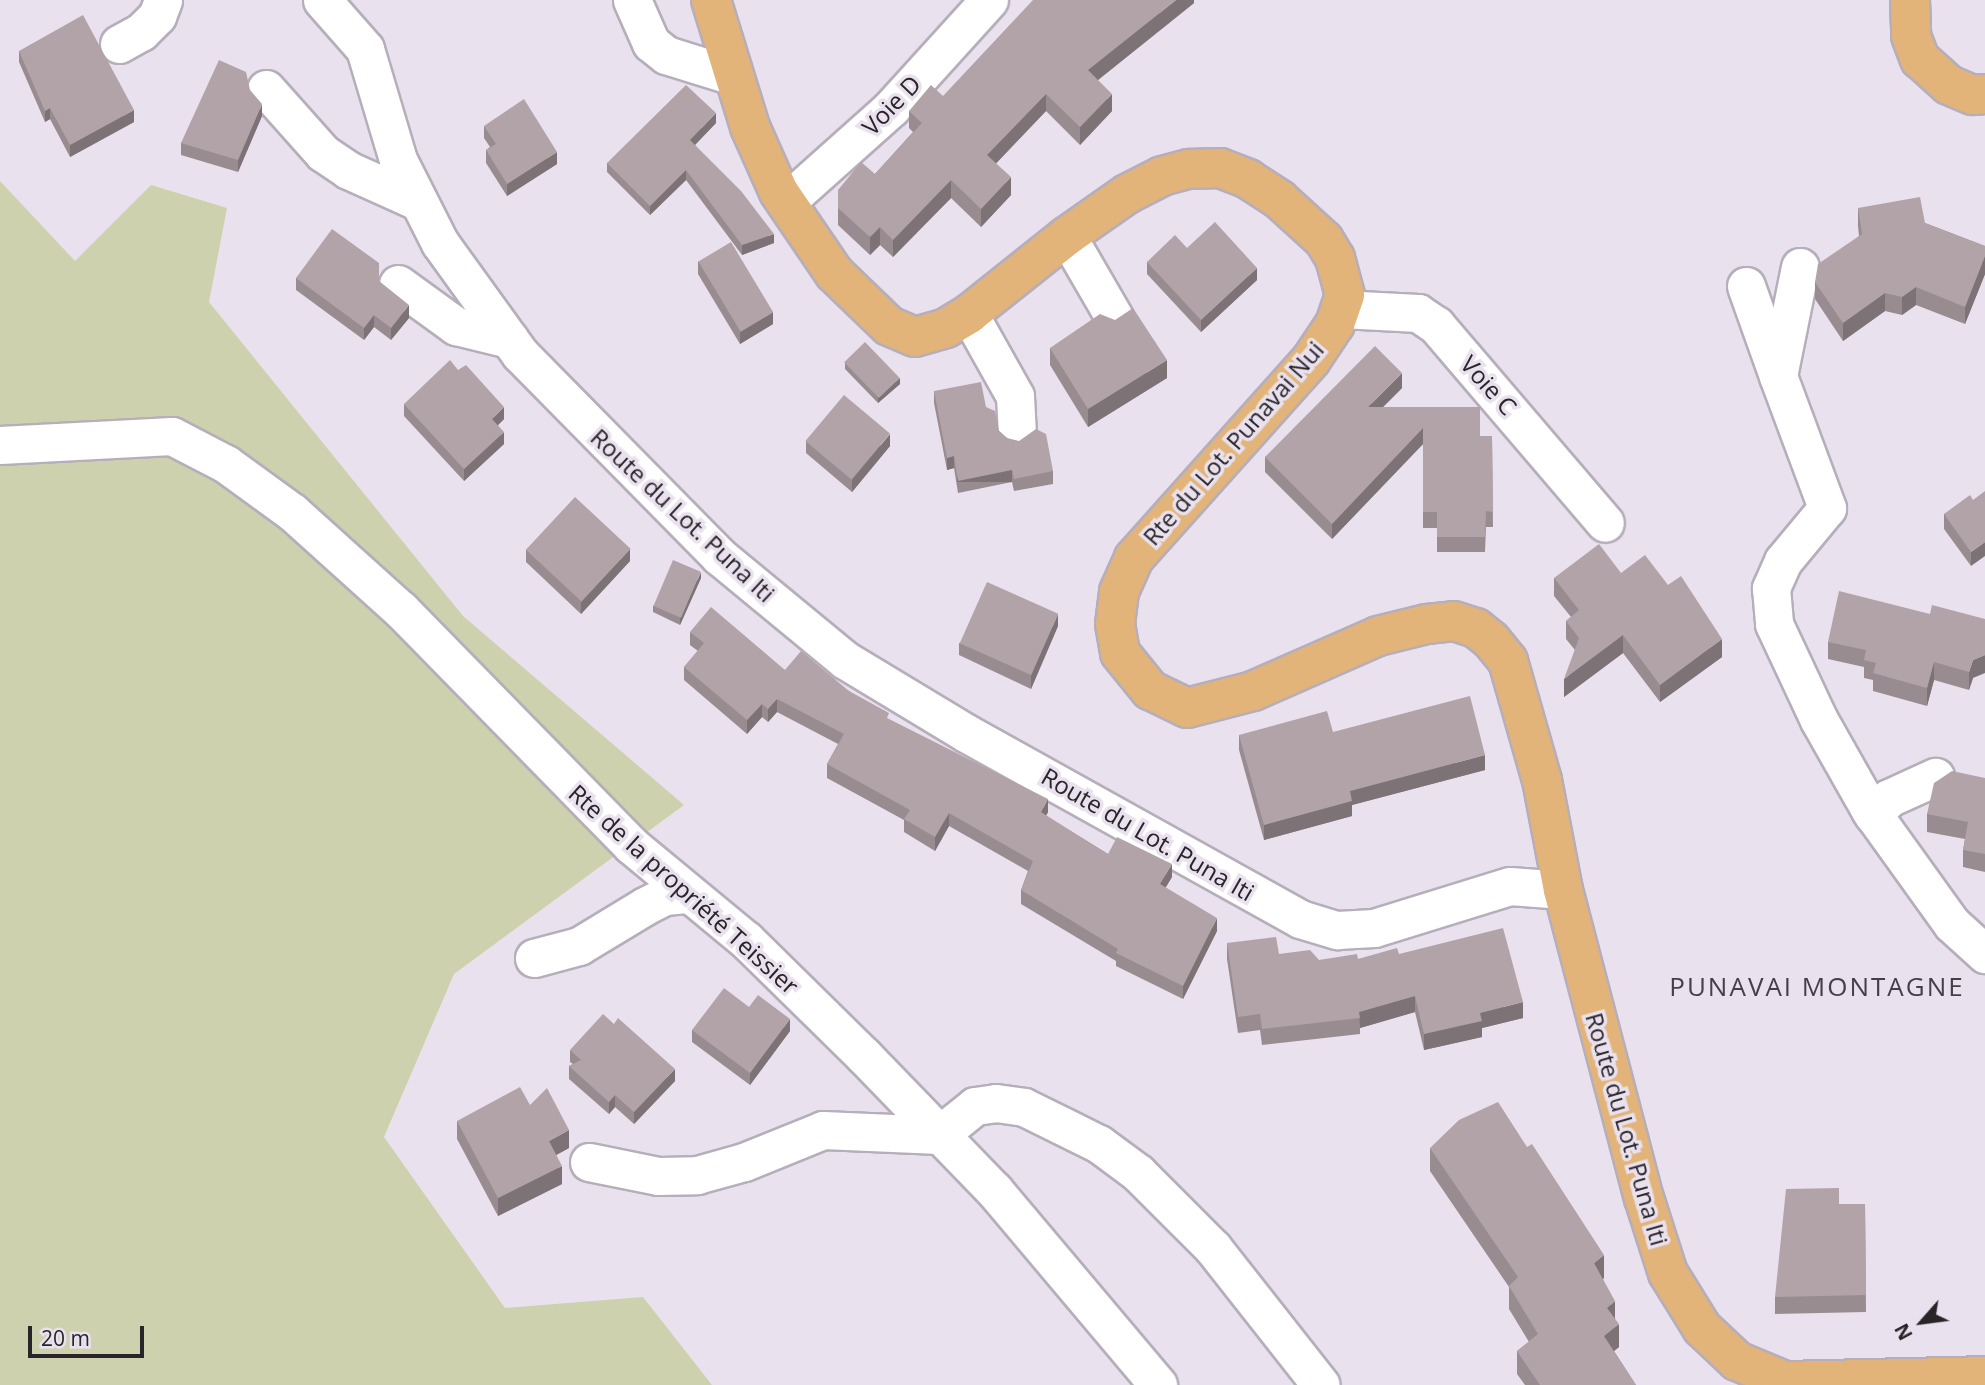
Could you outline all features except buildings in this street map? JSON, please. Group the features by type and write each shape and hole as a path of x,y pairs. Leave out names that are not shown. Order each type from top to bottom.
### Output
{"main road":[{"path":"711,0 750,127 786,202 834,273 890,326 915,337 946,328 969,314 1067,236 1162,176 1220,168 1280,200 1324,240 1342,279 1345,295 1341,309"},
{"path":"1910,0 1911,36 1920,59 1949,85 1973,95 1985,94"},
{"name":"Rte du Lot. Punavai Nui","path":"1341,309 1311,360 1134,558 1119,592 1115,624 1121,653 1150,690 1187,708 1253,691 1378,636 1454,621 1476,628 1508,661 1542,780 1563,890"},
{"name":"Route du Lot. Puna Iti","path":"1563,890 1664,1260 1702,1328 1737,1361 1785,1381 1985,1376"}],"street":[{"path":"119,44 141,32 157,16 163,0"},
{"name":"Route du Lot. Puna Iti","path":"322,0 365,49 398,160 440,243 509,339 600,439 719,556 845,660 966,733 1300,919 1338,930 1374,928 1510,886 1563,890"},
{"path":"632,0 651,43 666,55 733,76"},
{"name":"Voie D","path":"786,202 891,108 989,0"},
{"path":"266,89 323,153 348,170 417,201"},
{"path":"1067,236 1114,317"},
{"path":"1778,376 1800,267"},
{"path":"398,284 456,326 509,339"},
{"path":"1746,286 1826,508 1783,561 1771,588 1774,624 1819,720 1873,815 1952,924 1985,954"},
{"name":"Voie C","path":"1341,309 1418,313 1436,325 1605,523"},
{"path":"969,314 1015,396 1017,432"},
{"name":"Rte de la propriété Teissier","path":"0,444 172,436 226,464 334,549 401,610 564,780 689,894 746,940 939,1135 1002,1200 1158,1385"},
{"path":"1873,815 1889,798 1935,777"},
{"path":"534,958 579,946 665,896 689,894"},
{"path":"589,1162 658,1176 697,1175 744,1162 823,1129 939,1135 975,1106 996,1103 1024,1107 1099,1144 1138,1173 1213,1248 1321,1385"}],"green space":[{"path":"0,181 75,261 151,185 227,208 209,302 463,616 684,805 454,974 384,1137 505,1308 643,1297 712,1385 0,1385"}],"district":[{"name":"PUNAVAI MONTAGNE","path":"1817,987"}]}
